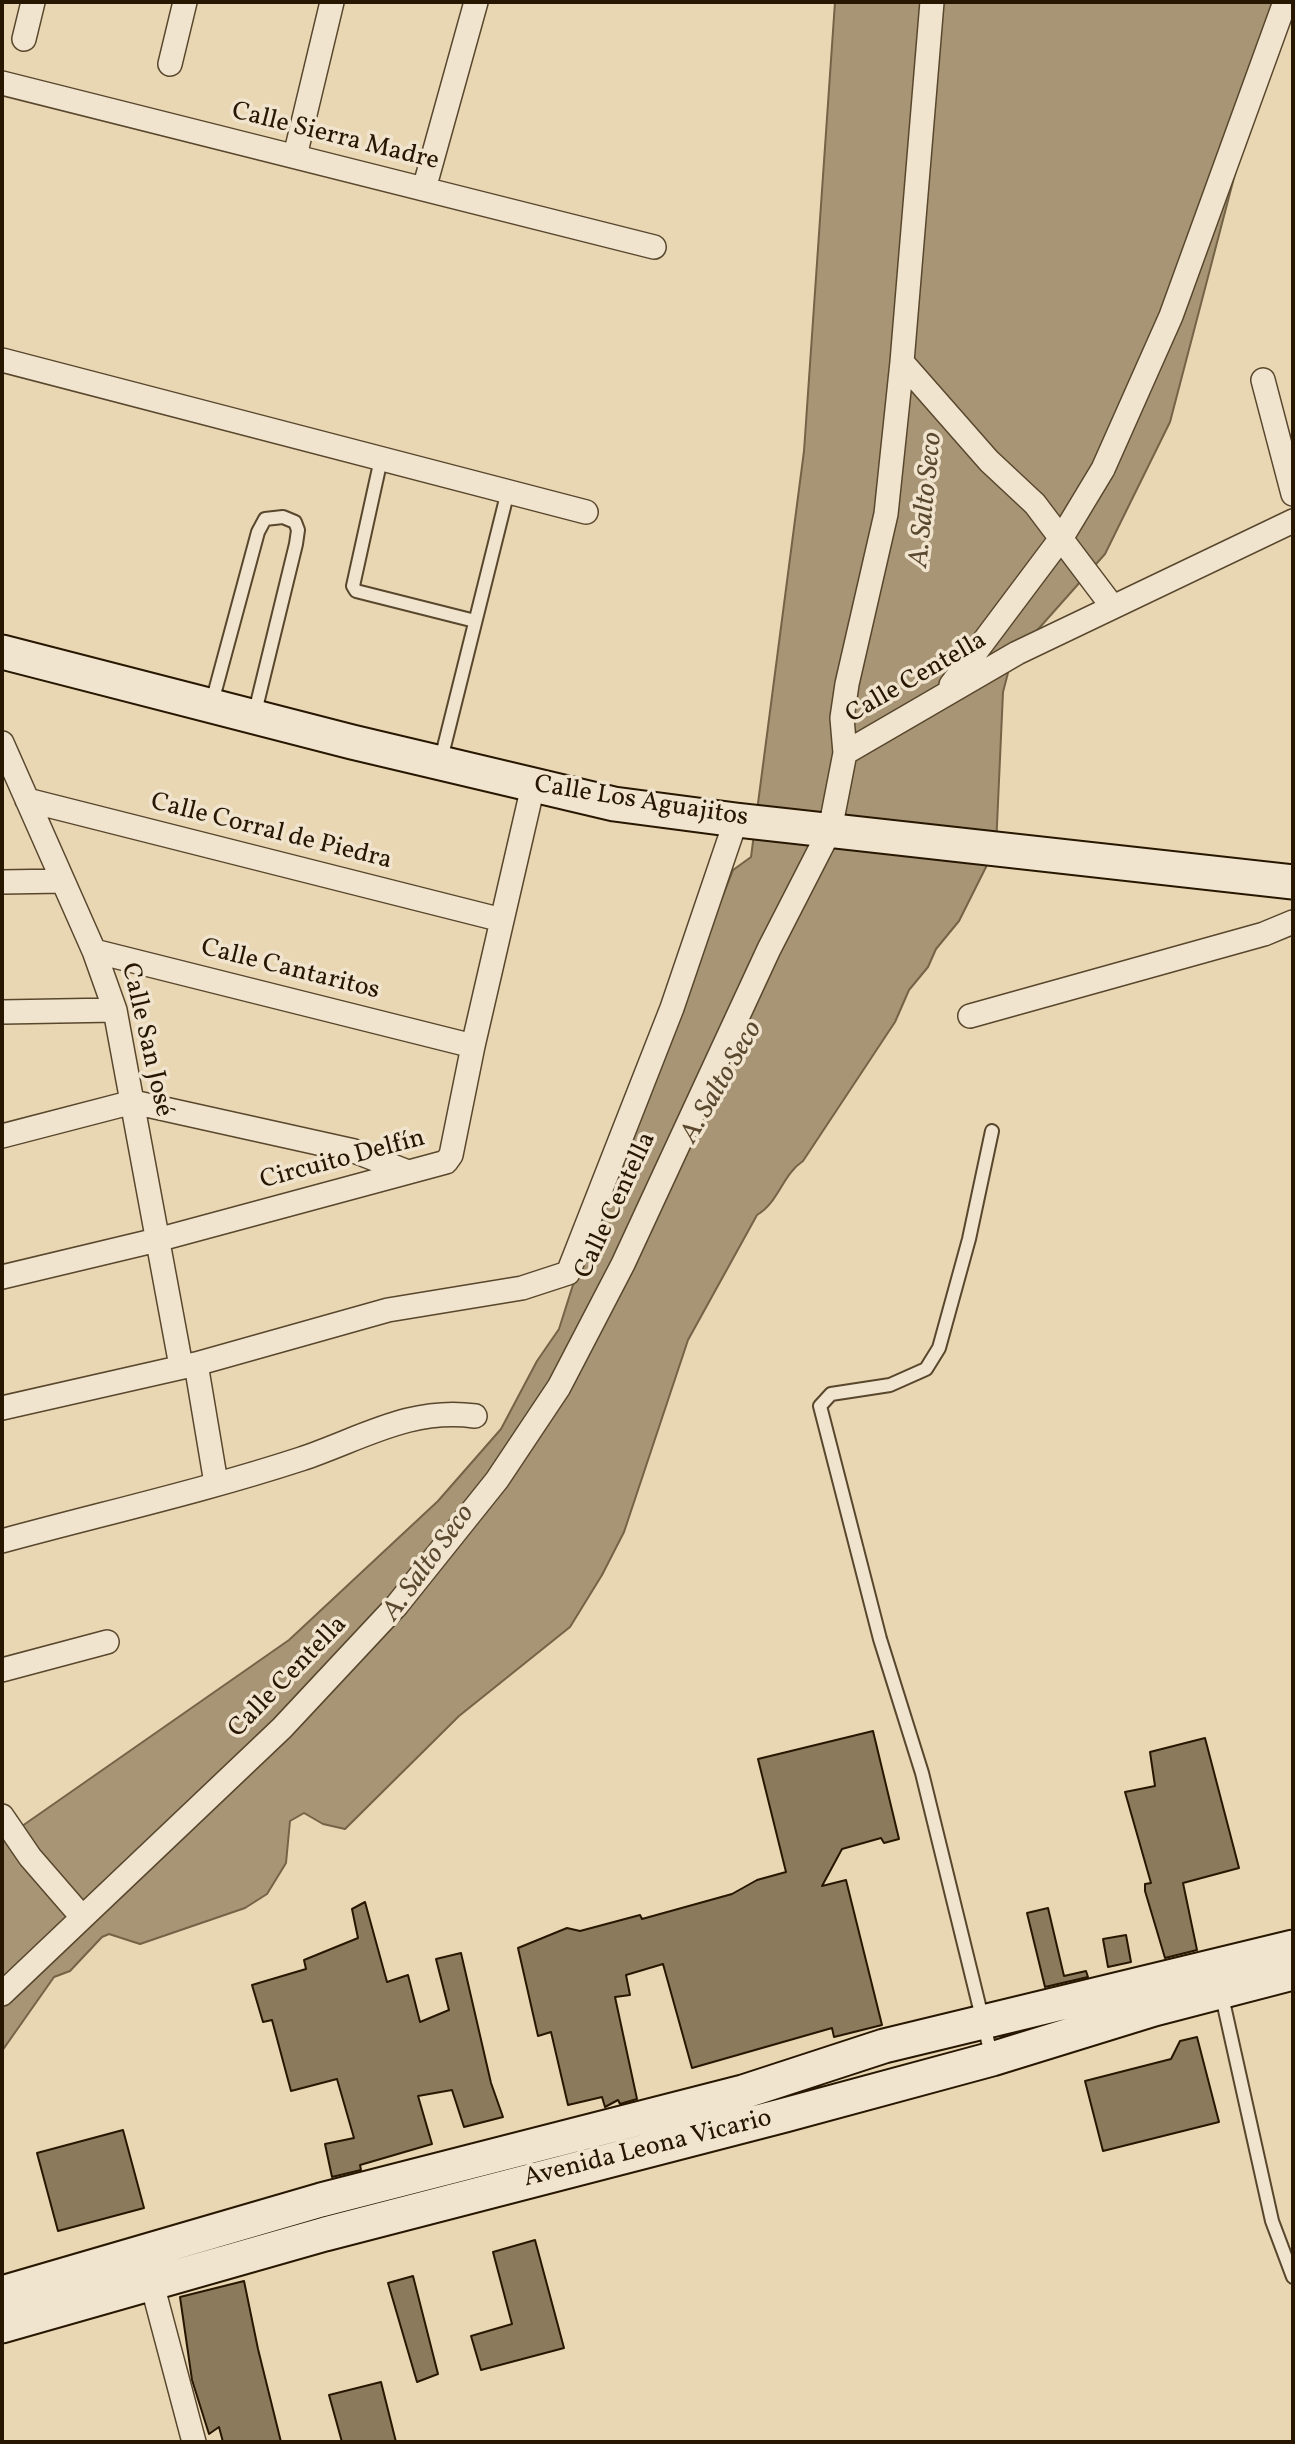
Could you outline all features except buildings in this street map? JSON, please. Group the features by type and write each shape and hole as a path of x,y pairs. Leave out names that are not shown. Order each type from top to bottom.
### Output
{"street":[{"path":"24,39 33,2"},
{"path":"170,64 186,2"},
{"path":"295,156 332,2"},
{"path":"424,189 475,2"},
{"path":"845,753 842,718 847,684 886,514 902,362 932,2"},
{"path":"943,695 1062,537 1103,469 1171,316 1285,2"},
{"name":"Calle Sierra Madre","path":"2,83 654,247"},
{"path":"2,360 586,512"},
{"path":"902,362 989,461 1035,504 1112,606"},
{"path":"1263,380 1293,494"},
{"name":"Calle Centella","path":"2,1994 282,1728 397,1605 497,1480 559,1387 623,1265 763,961 830,830 845,753 943,695 1112,606 1293,521"},
{"name":"Calle Los Aguajitos","path":"2,652 254,717 614,804 1293,882"},
{"name":"Calle San José","path":"2,743 94,951 115,1010 157,1240 216,1483"},
{"name":"Circuito Delfín","path":"2,1277 157,1240 446,1162 451,1155 472,1046 533,786"},
{"name":"Calle Corral de Piedra","path":"27,800 502,920"},
{"path":"2,1408 188,1365 388,1310 522,1288 568,1273 672,1009 736,820"},
{"path":"2,882 63,881"},
{"path":"970,1016 1264,934 1293,922"},
{"name":"Calle Cantaritos","path":"94,951 472,1046"},
{"path":"2,1012 115,1010"},
{"path":"2,1136 133,1102 354,1151 408,1172"},
{"path":"2,1541 301,1459 420,1415 448,1412 475,1416"},
{"path":"2,1670 107,1643"},
{"path":"2,1816 30,1857 82,1917"},
{"name":"Avenida Leona Vicario","path":"2,2293 321,2200 743,2092 884,2046 1293,1947"},
{"name":"Avenida Leona Vicario","path":"2,2326 406,2212 710,2135 992,2059 1293,1973"},
{"path":"144,2253 194,2442"}],"lane":[{"path":"382,459 353,586 356,591 475,621"},
{"path":"440,763 508,491"},
{"path":"211,706 258,532 265,519 283,517 295,522 298,530 254,717"},
{"path":"992,1132 969,1239 939,1348 926,1369 890,1385 831,1394 820,1406 880,1639 922,1773 992,2059"},
{"path":"1221,1992 1272,2221 1293,2277"}],"water":[{"name":"A. Salto Seco","path":"835,2 1280,2 1170,422 1105,554 1017,653 1009,669 1003,692 996,847 959,921 936,949 928,967 909,990 895,1022 803,1161 790,1174 771,1203 757,1215 688,1340 624,1532 602,1575 570,1627 459,1716 345,1829 323,1824 304,1813 290,1821 286,1863 267,1894 245,1908 140,1944 109,1934 102,1937 70,1971 54,1977 2,2051 2,1840 289,1640 438,1501 501,1429 537,1361 559,1329 584,1250 733,870 751,857 804,451"}]}
